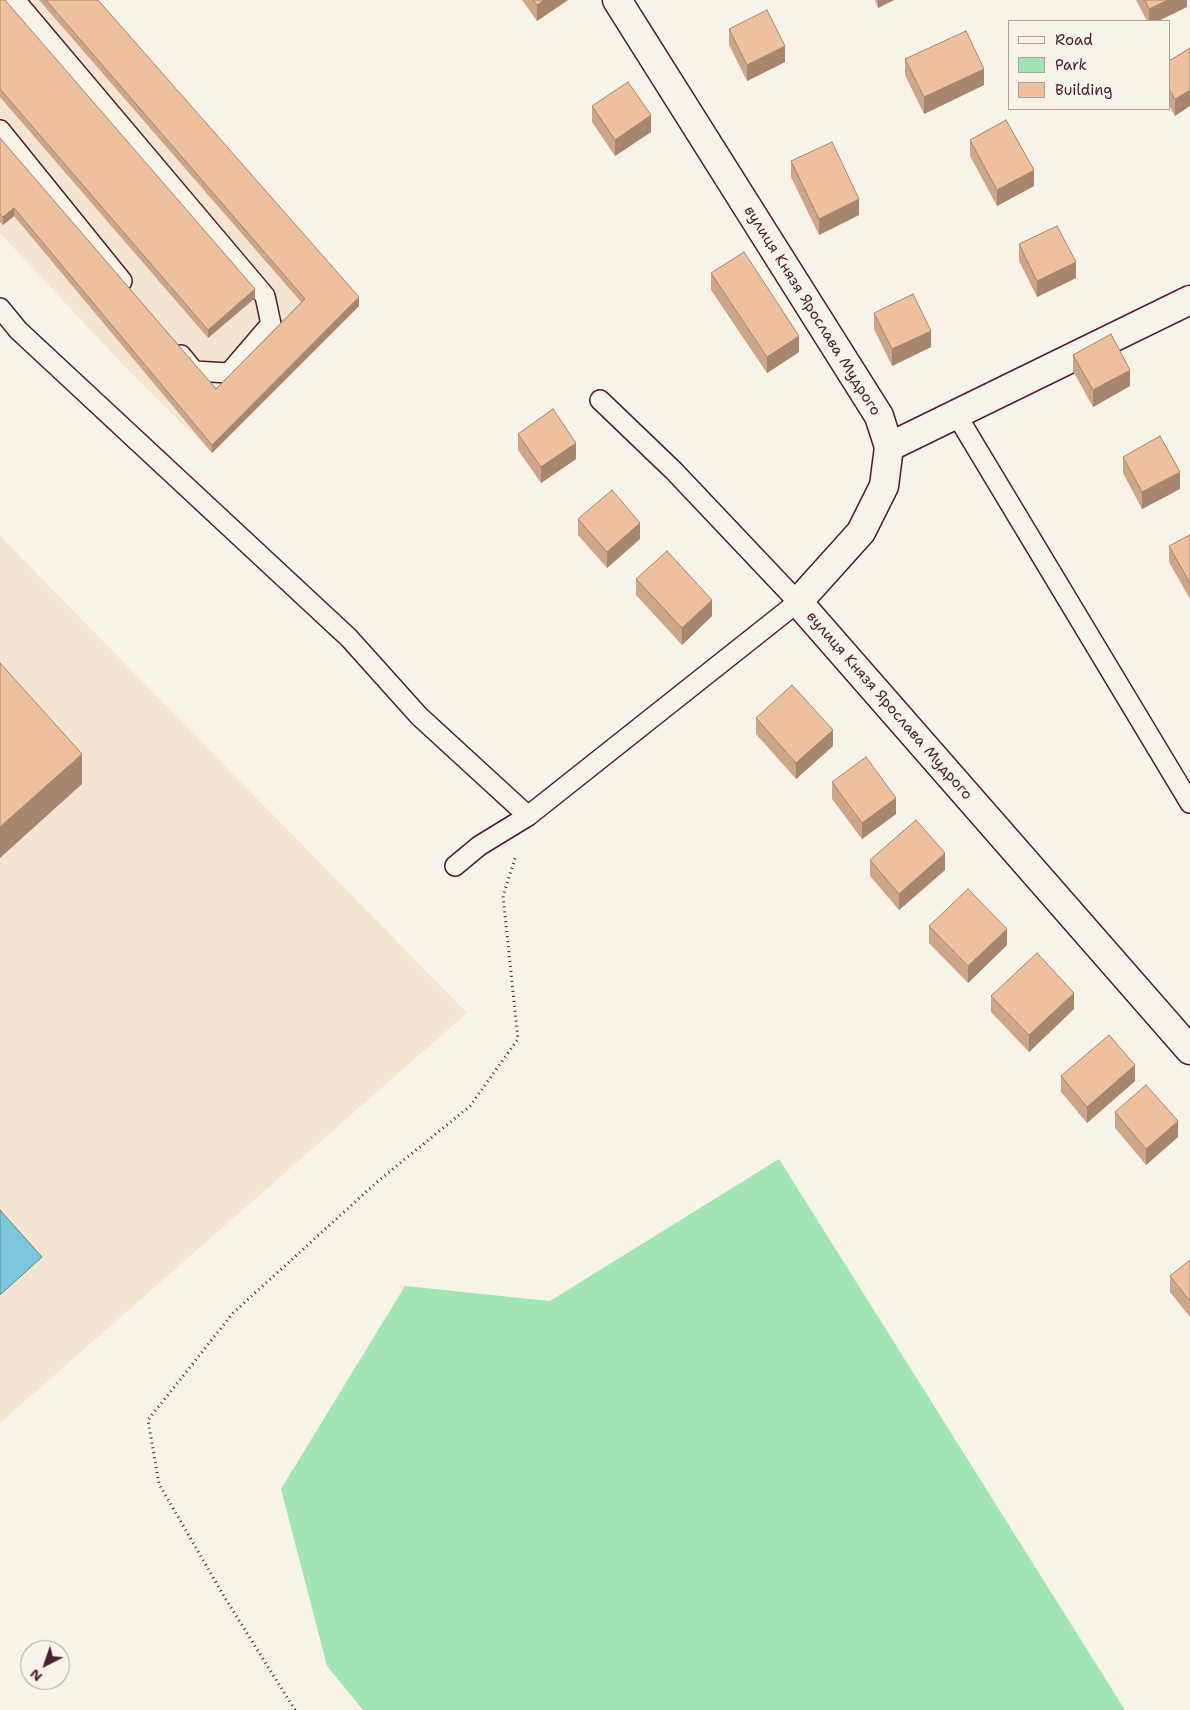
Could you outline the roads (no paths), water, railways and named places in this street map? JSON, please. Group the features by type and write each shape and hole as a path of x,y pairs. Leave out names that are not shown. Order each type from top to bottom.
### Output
{"street":[{"name":"вулиця Князя Ярослава Мудрого","path":"617,0 878,416 889,447 884,486 861,532 798,602 1190,1050"},
{"path":"889,447 1190,300"}],"lane":[{"path":"15,0 265,296 271,324 229,373 194,371 169,340"},
{"path":"0,130 132,293"},
{"path":"0,308 18,330 349,638 419,716 528,816"},
{"path":"455,866 479,846 528,816 798,602 674,471 600,400"},
{"path":"956,414 1190,803"}],"water":[{"path":"0,1210 42,1257 0,1295"}]}
